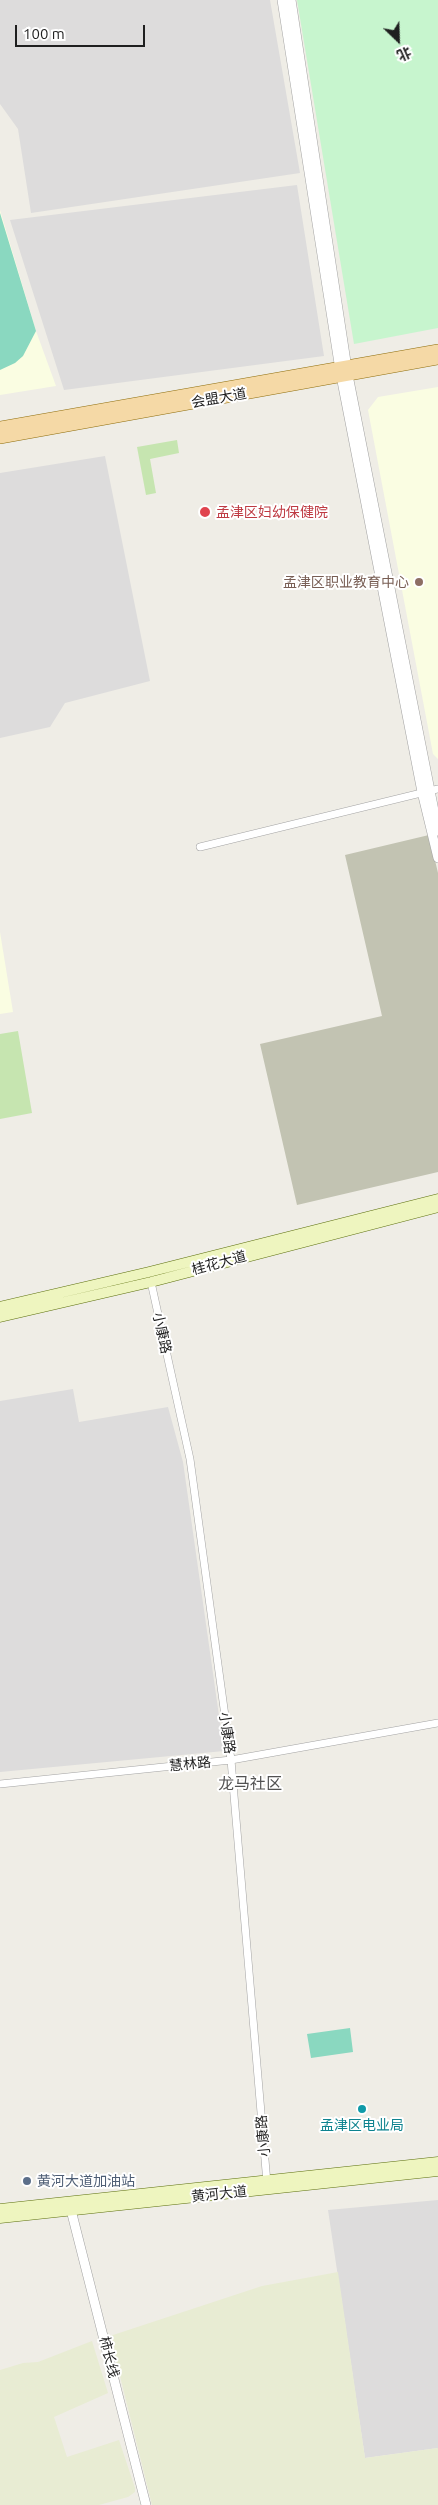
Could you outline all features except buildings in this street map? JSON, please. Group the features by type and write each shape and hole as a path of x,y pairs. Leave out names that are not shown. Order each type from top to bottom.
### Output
{"main road":[{"name":"会盟大道","path":"0,438 344,371 438,350"},
{"name":"会盟大道","path":"0,427 344,371 438,359"},
{"name":"桂花大道","path":"0,1307 158,1270 438,1199"},
{"name":"桂花大道","path":"0,1317 151,1282 438,1207"},
{"name":"黄河大道","path":"0,2209 438,2162"},
{"name":"黄河大道","path":"0,2218 438,2171"}],"street":[{"path":"282,0 344,371 438,831"},
{"path":"290,0 344,371"},
{"path":"200,847 430,791"},
{"path":"430,791 438,858"},
{"name":"小康路","path":"151,1282 190,1459 231,1760 268,2189"},
{"name":"慧林路","path":"0,1784 231,1760 438,1724"},
{"name":"柿长线","path":"71,2210 146,2505"}],"shaded area":[{"path":"0,0 270,0 300,173 31,213 18,129 0,104"},
{"path":"297,185 324,356 64,390 10,220"},
{"path":"0,210 36,331 56,386 0,395"},
{"name":"孟津区职业教育中心","path":"438,387 438,759 433,754 368,410 378,397"},
{"path":"105,456 150,681 65,703 50,727 0,738 0,473"},
{"path":"429,835 438,873 438,1172 297,1205 260,1044 382,1016 345,855"},
{"path":"0,932 13,1012 0,1014"},
{"path":"73,1389 79,1422 168,1407 183,1462 224,1751 0,1772 0,1401"},
{"path":"438,2200 438,2448 365,2458 328,2210"},
{"path":"338,2272 365,2458 438,2448 438,2505 152,2505 110,2336 262,2286"},
{"path":"92,2341 108,2393 54,2417 67,2457 119,2440 135,2492 128,2497 99,2505 0,2505 0,2370 23,2363 38,2362"}],"green space":[{"path":"297,0 438,0 438,328 354,344"},
{"path":"0,213 36,331 23,356 15,363 0,370"},
{"path":"177,440 179,453 150,459 156,493 146,495 137,447"},
{"path":"18,1031 32,1113 0,1119 0,1034"},
{"path":"350,2028 353,2052 311,2058 307,2034"}],"place":[{"name":"孟津区妇幼保健院","path":"205,512"},
{"name":"孟津区职业教育中心","path":"419,582"},
{"name":"孟津区电业局","path":"362,2109"},
{"name":"黄河大道加油站","path":"27,2181"}],"district":[{"name":"龙马社区","path":"250,1784"}]}
